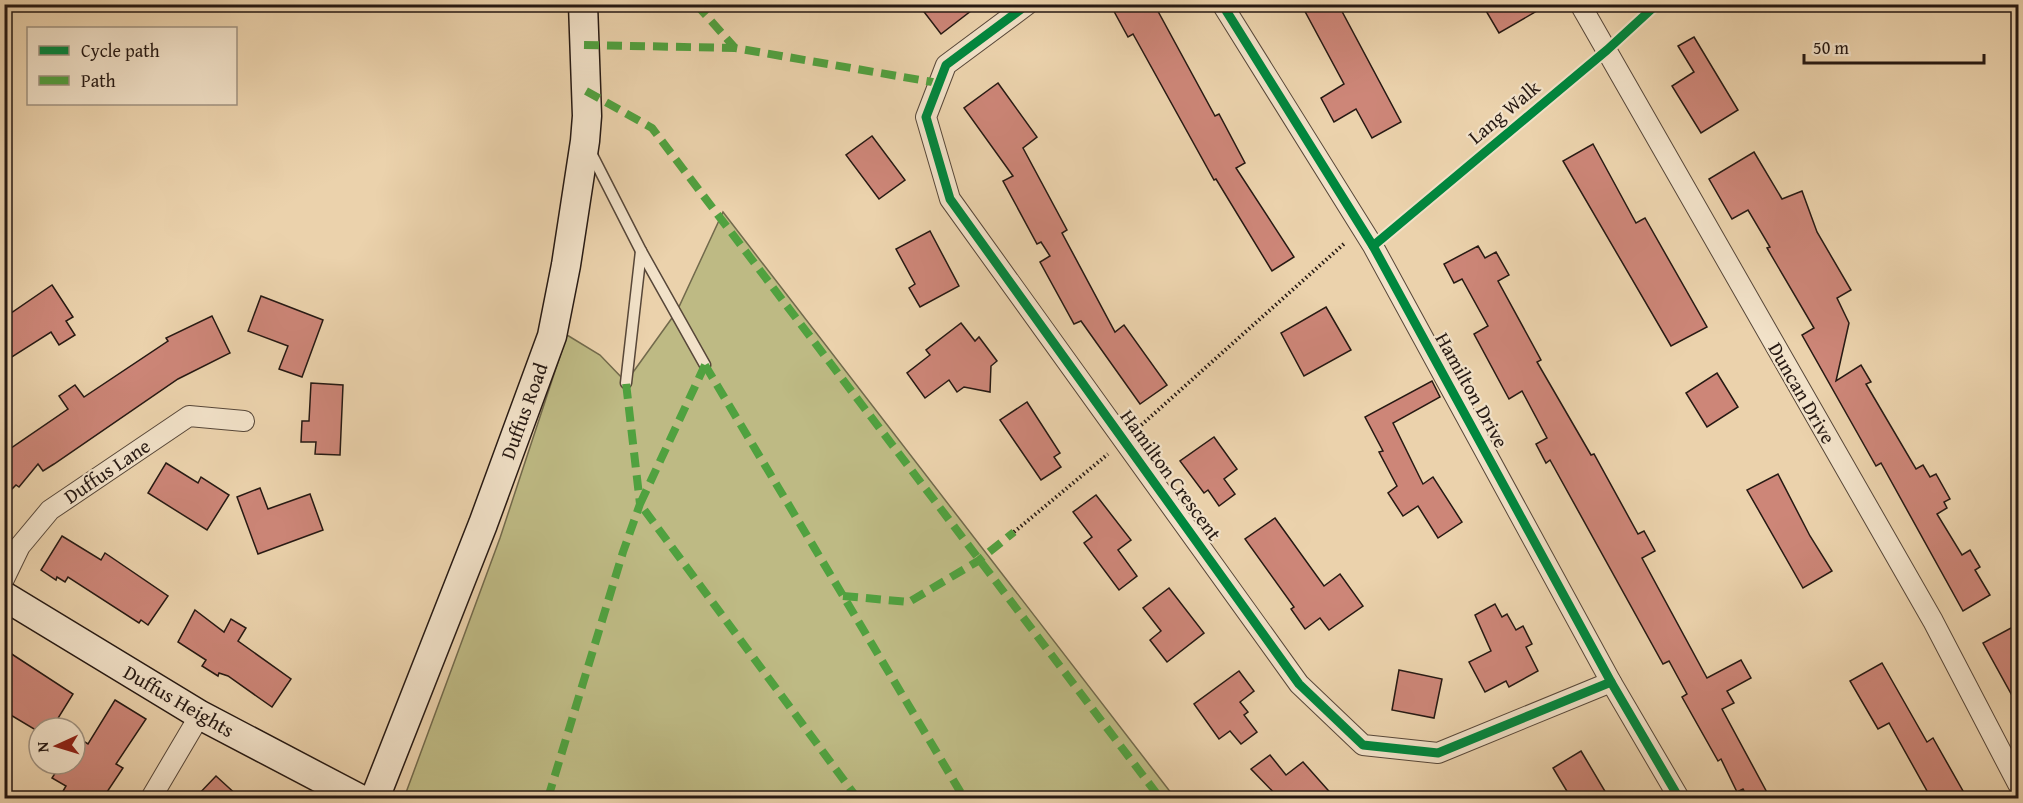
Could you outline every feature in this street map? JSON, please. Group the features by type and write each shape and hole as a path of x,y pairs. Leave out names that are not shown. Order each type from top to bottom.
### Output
{"main road":[{"name":"Duffus Road","path":"375,798 483,524 552,336 566,265 585,141 587,116 583,4"},
{"name":"Duffus Heights","path":"4,596 200,715 358,798"}],"street":[{"name":"Hamilton Crescent","path":"1028,4 946,65 926,117 950,199 1299,684 1363,745 1438,753 1611,682"},
{"name":"Hamilton Drive","path":"1222,4 1362,228 1611,682 1679,798"},
{"name":"Duncan Drive","path":"1580,4 1933,621 2019,784"},
{"name":"Duffus Lane","path":"4,579 20,546 50,510 189,416 244,421"},
{"path":"151,798 200,715"}],"lane":[{"path":"585,141 641,251 705,365"},
{"path":"626,383 641,251"}],"path":[{"path":"1014,532 1124,441 1362,228"}],"shaded area":[{"path":"723,212 1175,798 404,798 500,538 567,335 600,355 626,382 677,311"}],"building":[{"path":"918,4 980,4 941,34"},
{"path":"1110,4 1154,4 1215,116 1219,114 1245,163 1236,168 1294,257 1272,271 1216,179 1214,180 1133,34 1128,37"},
{"path":"1301,4 1338,4 1401,122 1372,138 1356,109 1334,122 1321,98 1344,84"},
{"path":"1482,4 1549,4 1499,33"},
{"path":"1694,37 1738,110 1701,133 1672,86 1694,72 1678,46"},
{"path":"998,83 1037,137 1023,148 1067,230 1062,233 1115,332 1124,325 1167,385 1140,404 1081,321 1074,324 1040,262 1050,256 1041,242 1037,244 1003,181 1013,176 964,108"},
{"path":"872,136 905,180 879,199 846,155"},
{"path":"1593,144 1636,223 1645,218 1707,327 1671,346 1563,161"},
{"path":"1754,152 1782,199 1802,191 1817,232 1851,290 1837,298 1849,323 1836,381 1861,365 1871,382 1866,384 1916,469 1923,465 1930,477 1936,474 1950,499 1944,502 1947,508 1937,514 1962,555 1970,550 1980,567 1975,570 1990,595 1963,611 1881,463 1876,466 1802,335 1814,328 1767,248 1770,247 1748,210 1732,219 1709,179"},
{"path":"930,231 959,286 920,307 909,288 915,284 896,249"},
{"path":"1478,246 1485,258 1496,252 1509,275 1498,281 1541,360 1537,362 1591,455 1594,454 1638,534 1644,531 1655,551 1642,558 1707,678 1741,660 1751,678 1727,691 1734,703 1722,709 1770,798 1748,798 1743,789 1737,792 1721,759 1718,761 1682,697 1687,694 1669,661 1663,664 1550,460 1546,463 1536,444 1547,438 1522,391 1509,399 1474,334 1488,326 1462,279 1454,283 1444,264"},
{"path":"52,285 73,317 66,321 75,335 59,345 51,332 4,362 4,318"},
{"path":"261,296 323,320 302,377 279,369 288,346 248,331"},
{"path":"1326,307 1351,350 1304,376 1281,333"},
{"path":"212,316 230,353 178,379 43,471 38,464 19,487 16,485 4,497 4,453 68,409 59,396 75,385 84,397 168,341 166,338"},
{"path":"961,323 975,341 979,337 997,361 991,366 990,392 964,387 957,392 949,380 925,398 907,373 930,355 926,350"},
{"path":"1717,373 1738,407 1707,427 1686,393"},
{"path":"1432,381 1440,397 1393,423 1423,484 1433,477 1462,522 1438,538 1418,506 1403,516 1388,493 1397,486 1379,452 1383,451 1365,417"},
{"path":"311,383 343,385 340,455 315,454 316,442 301,442 302,421 309,421"},
{"path":"1027,402 1060,453 1054,457 1061,467 1041,480 1000,420"},
{"path":"1214,437 1237,469 1224,479 1235,494 1219,506 1208,490 1204,493 1180,461"},
{"path":"166,463 198,483 201,477 229,495 207,530 148,493"},
{"path":"1778,474 1810,536 1832,571 1803,588 1747,490"},
{"path":"260,488 268,509 310,494 323,530 258,554 237,497"},
{"path":"1096,495 1131,540 1118,550 1137,576 1119,590 1084,543 1092,537 1073,512"},
{"path":"1275,518 1324,586 1340,574 1363,606 1329,630 1320,618 1305,629 1291,609 1294,607 1245,539"},
{"path":"62,536 101,560 105,553 168,596 148,625 141,620 139,623 68,577 65,582 57,577 56,580 41,570"},
{"path":"1169,588 1204,633 1167,662 1150,640 1161,631 1143,608"},
{"path":"1495,604 1502,617 1507,614 1516,630 1523,626 1532,644 1526,647 1538,671 1509,687 1506,681 1485,692 1469,662 1491,651 1475,615"},
{"path":"195,610 224,632 231,619 246,628 238,641 291,679 272,707 228,676 219,673 218,676 202,666 206,660 178,642"},
{"path":"2011,628 2019,640 2019,708 1983,643"},
{"path":"4,649 73,694 59,716 27,716 27,725 4,711"},
{"path":"1882,663 1927,742 1933,738 1967,798 1931,798 1889,723 1878,729 1850,681"},
{"path":"1399,670 1442,679 1434,718 1392,710"},
{"path":"1239,671 1254,691 1240,702 1248,712 1244,715 1257,732 1241,744 1230,731 1219,739 1194,704"},
{"path":"115,700 146,719 116,764 123,768 103,798 59,798 66,786 52,778 53,776 87,776 88,744"},
{"path":"1581,751 1609,798 1571,798 1553,768"},
{"path":"1270,755 1286,775 1303,762 1335,798 1279,798 1251,769"},
{"path":"216,776 240,798 195,798"}],"marked path":[{"path":"696,4 735,48 938,83"},
{"path":"584,45 735,48"},
{"path":"586,91 652,128 1160,798"},
{"path":"705,365 640,504 857,798"},
{"path":"705,365 964,798"},
{"path":"548,798 623,552 640,504 626,383"},
{"path":"843,596 909,602 978,561 1014,532"}],"cycle path":[{"path":"1028,4 946,65 926,117 950,199 1299,684 1363,745 1438,753 1611,682"},
{"path":"1222,4 1373,246 1611,682 1679,798"},
{"name":"Lang Walk","path":"1373,246 1607,50 1657,4"}]}
